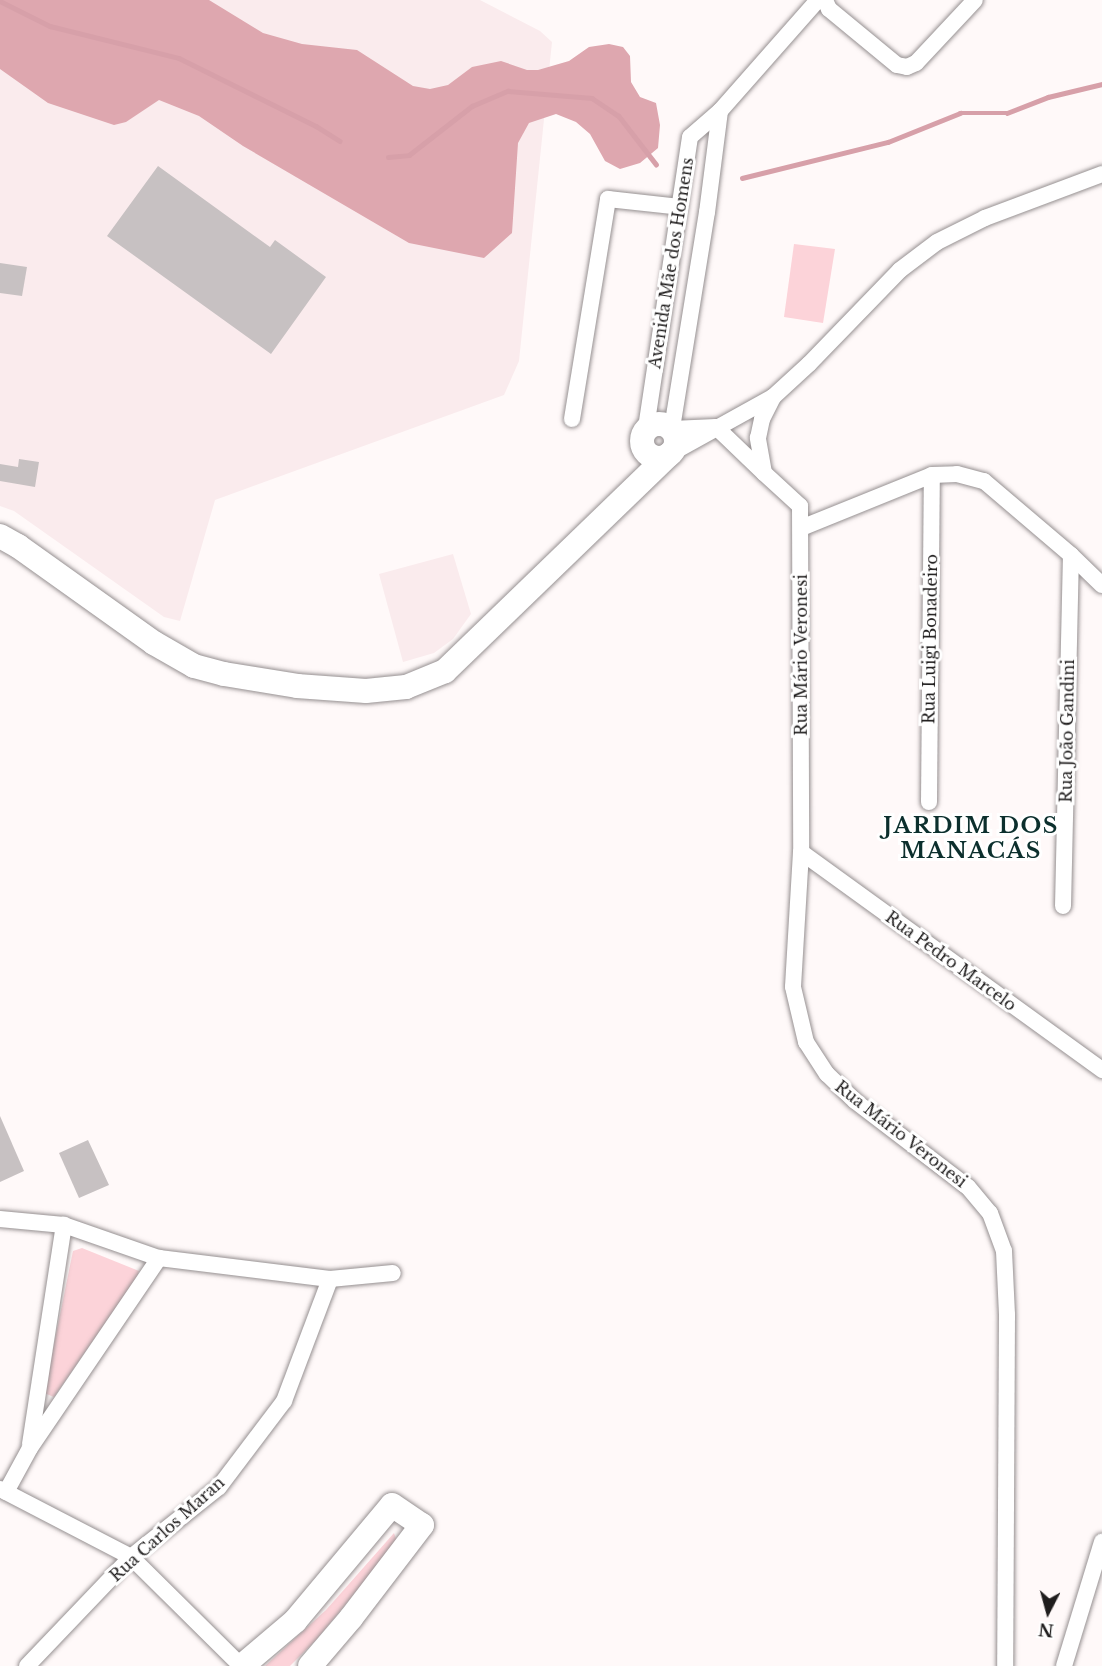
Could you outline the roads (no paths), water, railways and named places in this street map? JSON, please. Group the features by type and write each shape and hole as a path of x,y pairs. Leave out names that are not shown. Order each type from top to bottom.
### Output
{"street":[{"name":"Avenida Mãe dos Homens","path":"645,439 690,137 720,111 818,0"},
{"path":"825,0 829,9 897,65 907,67 916,63 975,0"},
{"name":"Avenida Mãe dos Homens","path":"672,429 707,212 720,111"},
{"path":"645,439 654,457 665,457 773,397 809,364 900,270 937,242 985,218 1102,174"},
{"path":"572,418 608,199 680,207"},
{"path":"764,473 758,438 762,418 773,397"},
{"path":"636,487 645,439 662,423 672,429 716,428"},
{"name":"Rua Mário Veronesi","path":"716,428 800,506 801,852 793,987 806,1042 827,1074 855,1101 968,1187 990,1212 1004,1251 1007,1315 1005,1666"},
{"path":"0,536 18,546 154,643 194,666 224,674 297,686 366,691 406,687 445,671 636,487 670,454 677,439 672,429"},
{"path":"801,528 932,475 957,474 984,481 1071,555 1102,585"},
{"name":"Rua Luigi Bonadeiro","path":"929,802 932,475"},
{"name":"Rua João Gandini","path":"1063,906 1071,555"},
{"name":"Rua Pedro Marcelo","path":"801,852 1102,1070"},
{"path":"0,1219 64,1225 159,1258 330,1279 393,1273"},
{"path":"30,1448 64,1225"},
{"path":"159,1258 3,1491 131,1557 242,1666 295,1621 392,1504 422,1525 351,1618 310,1666"},
{"name":"Rua Carlos Maran","path":"27,1666 131,1557 219,1487 284,1401 330,1279"},
{"path":"1064,1666 1102,1542"}],"waterway":[{"path":"0,1 50,26 179,58 316,126 340,141"},
{"path":"742,178 888,142 960,113 1007,113 1048,97 1102,84"},
{"path":"388,157 409,155 472,106 508,91 592,98 619,116 656,164"}],"district":[{"name":"JARDIM DOS MANACÁS","path":"971,838"}]}
